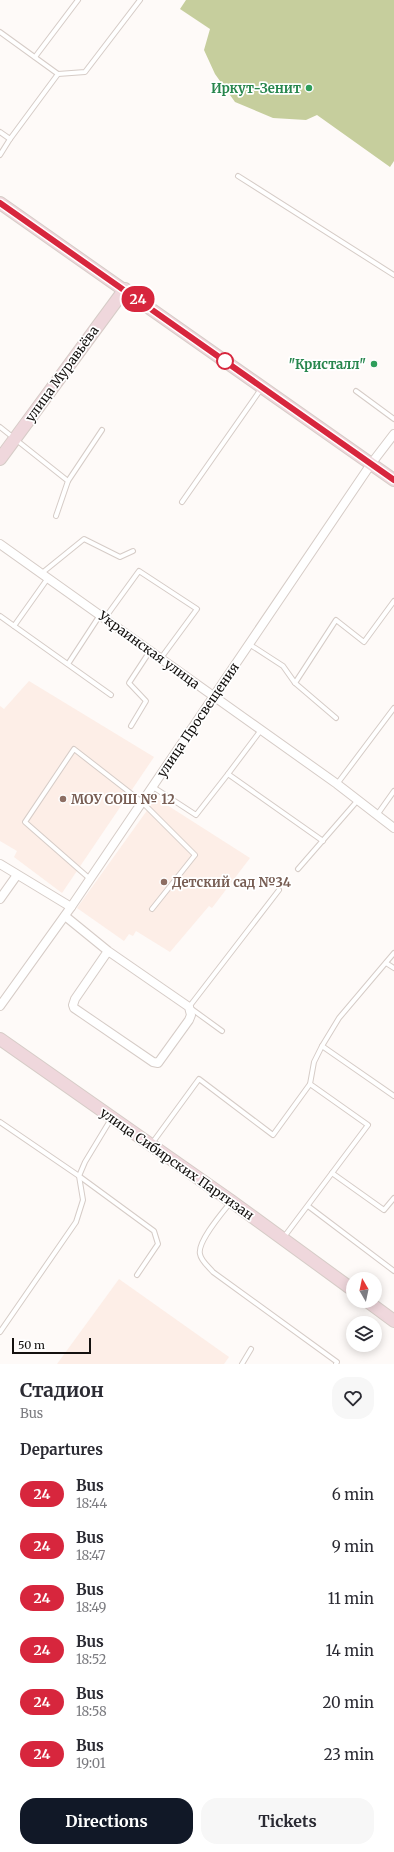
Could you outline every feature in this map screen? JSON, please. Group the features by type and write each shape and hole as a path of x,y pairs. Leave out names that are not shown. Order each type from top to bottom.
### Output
{"street":[{"path":"0,202 394,480"},
{"name":"улица Муравьёва","path":"0,459 125,290"},
{"name":"улица Просвещения","path":"0,1006 65,916 371,464 394,434"},
{"name":"Украинская улица","path":"0,544 337,784 394,828"},
{"path":"0,864 71,907"},
{"path":"0,899 17,875"},
{"path":"65,916 108,951 189,1007 191,1015 189,1020 158,1063 153,1062 74,1008 73,1005 75,999 108,951"},
{"name":"улица Сибирских Партизан","path":"0,1039 231,1201 346,1285"},
{"path":"377,1308 394,1320"}],"lane":[{"path":"35,57 78,0"},
{"path":"0,32 58,74 85,72 140,0"},
{"path":"0,155 58,74"},
{"path":"0,132 10,140"},
{"path":"238,176 394,275"},
{"path":"182,502 262,387"},
{"path":"356,391 394,419"},
{"path":"0,427 68,481"},
{"path":"56,516 68,481 102,430"},
{"path":"14,626 45,575 84,539 120,557 133,551"},
{"path":"68,664 139,570 197,609 161,658"},
{"path":"295,683 336,620 364,642 394,601"},
{"path":"0,616 111,695"},
{"path":"249,644 283,666 295,683 336,718"},
{"path":"131,726 146,701 129,683 150,650"},
{"path":"337,784 394,708"},
{"path":"153,787 196,815 261,730"},
{"path":"90,879 25,822 74,749 142,802 195,855 152,909"},
{"path":"228,774 323,841"},
{"path":"377,815 394,792"},
{"path":"298,869 358,800"},
{"path":"222,1031 189,1007 279,890"},
{"path":"152,1142 199,1079 273,1136 310,1084 314,1062 322,1046 340,1018 394,953"},
{"path":"386,963 394,968"},
{"path":"322,1046 394,1096"},
{"path":"283,1239 368,1125 310,1084"},
{"path":"0,1332 76,1222 83,1200 79,1176 85,1162 112,1118"},
{"path":"0,1122 79,1176 154,1231 158,1244 137,1275"},
{"path":"332,1173 384,1210 394,1198"},
{"path":"231,1201 209,1231 200,1247 200,1254 203,1261 213,1272 337,1362 336,1364"},
{"path":"308,1206 394,1271"},
{"path":"242,1364 251,1349"}],"shaded area":[{"name":"МОУ СОШ № 12","path":"29,681 154,757 62,893 14,857 17,851 0,841 0,706 4,709"},
{"name":"Детский сад №34","path":"156,798 250,858 212,908 209,906 170,952 136,931 133,936 129,934 124,941 77,908"},
{"path":"119,1279 229,1357 224,1364 57,1364"}],"green space":[{"name":"Иркут-Зенит","path":"186,0 394,0 394,161 390,167 317,115 306,120 273,118 235,102 215,74 204,50 210,29 180,9"}],"bus line":[{"name":"24","path":"0,203 394,480"}],"place":[{"name":"Иркут-Зенит","path":"309,88"},
{"name":"\"Кристалл\"","path":"374,364"},
{"name":"МОУ СОШ № 12","path":"63,799"},
{"name":"Детский сад №34","path":"164,882"}]}
